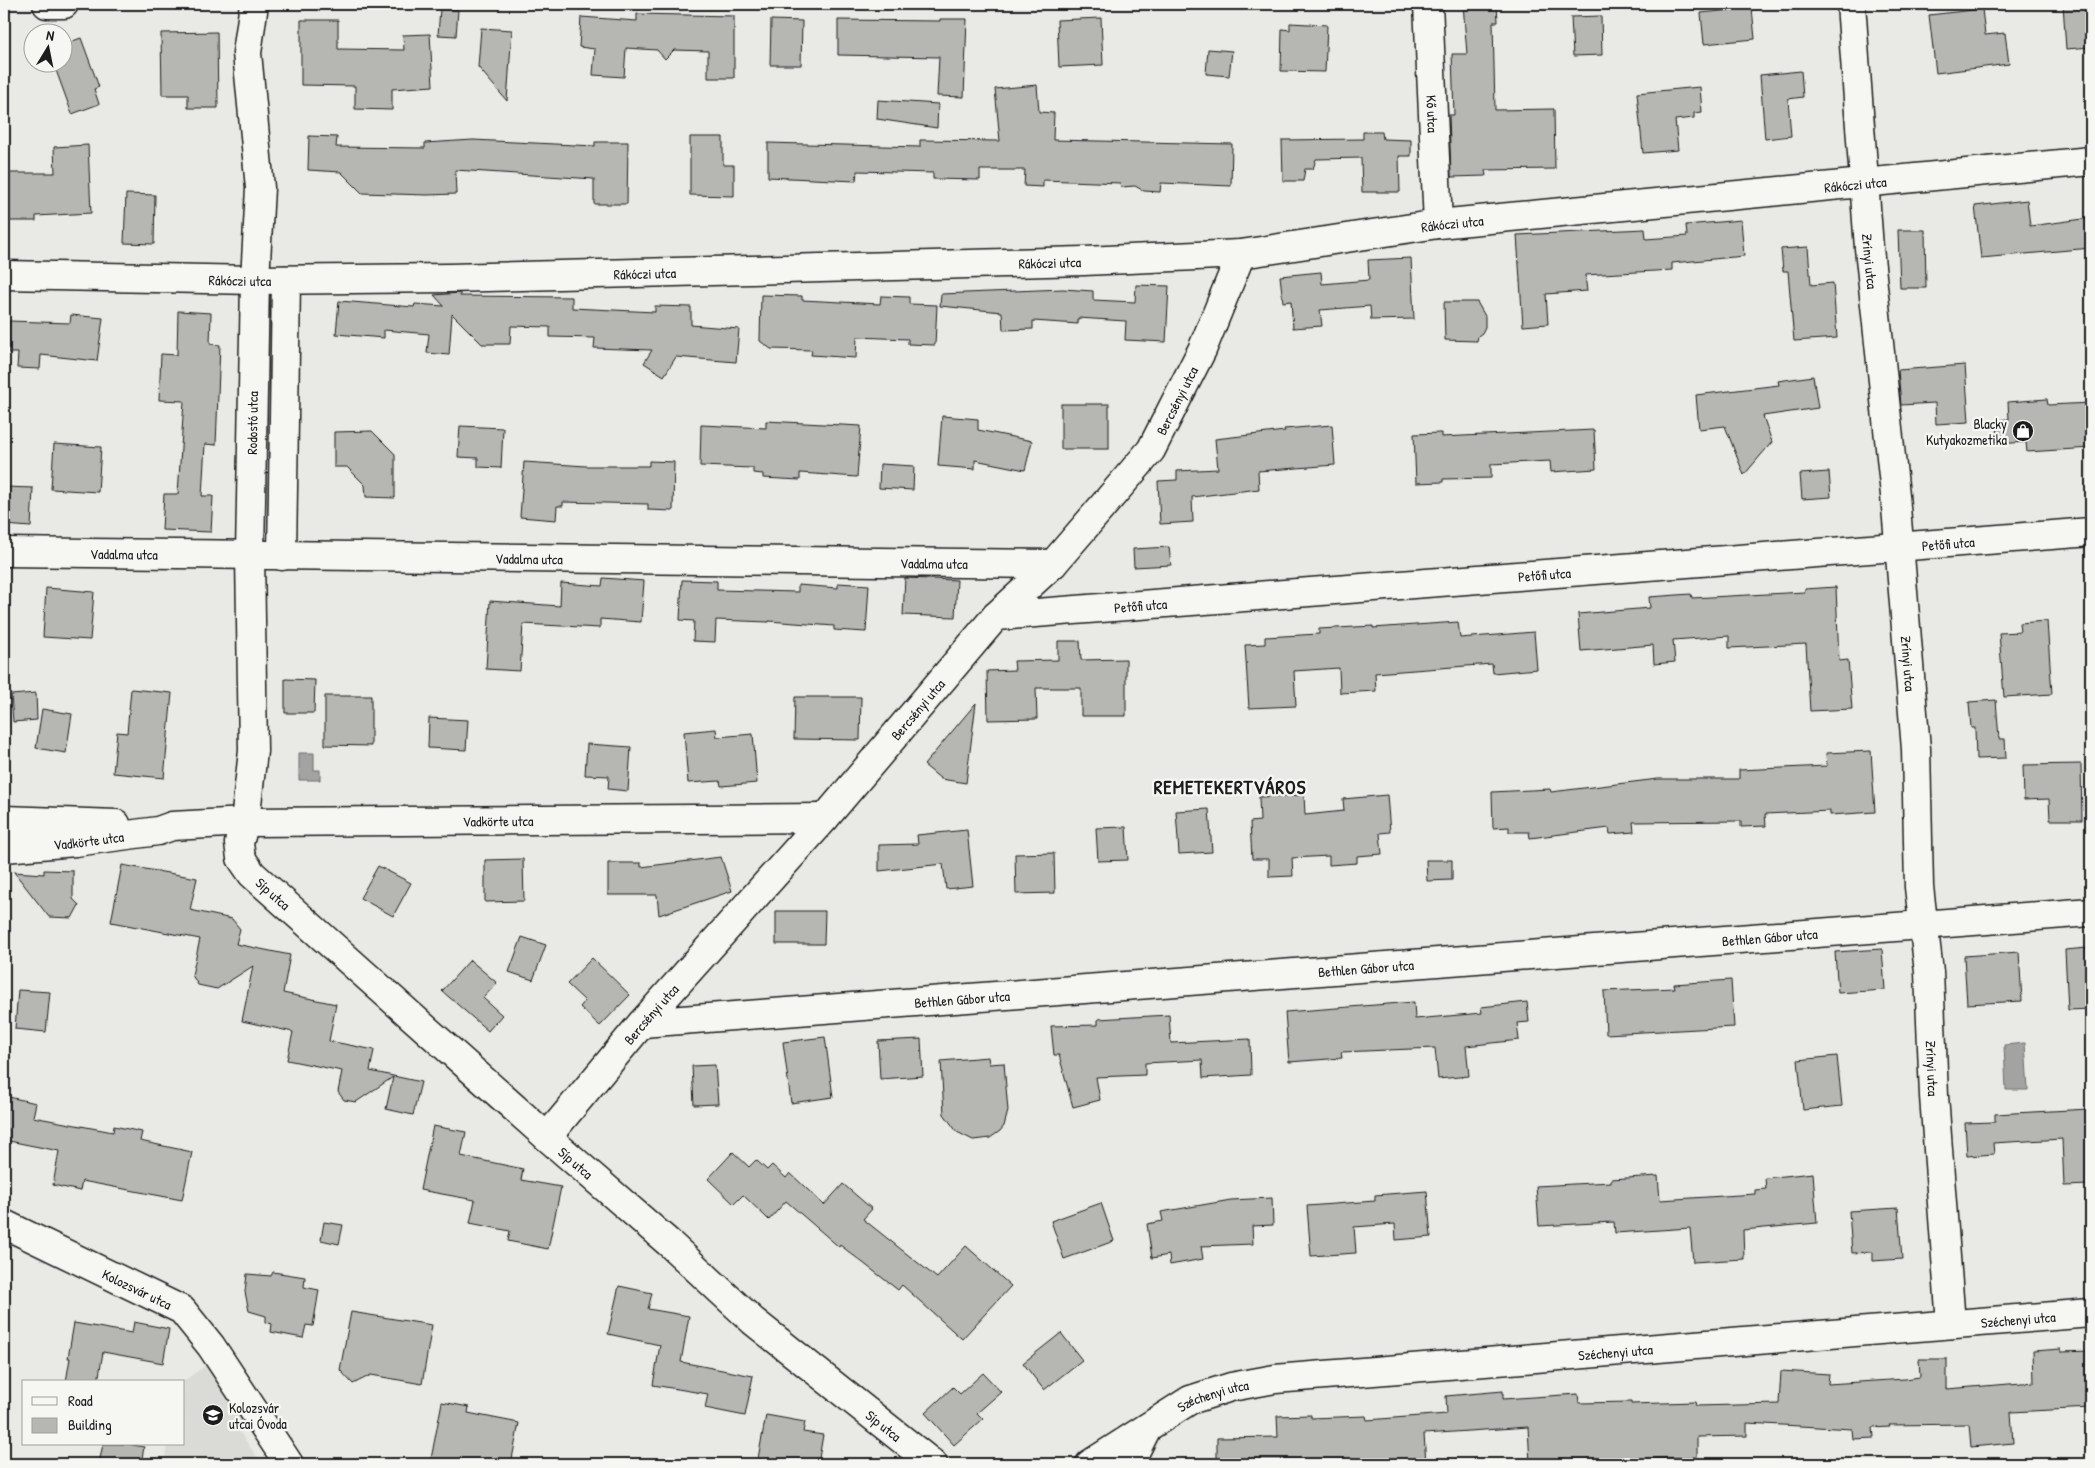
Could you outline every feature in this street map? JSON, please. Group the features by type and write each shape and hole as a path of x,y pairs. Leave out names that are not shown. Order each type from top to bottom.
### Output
{"street":[{"path":"47,4 64,4"},
{"name":"Rodostó utca","path":"242,832 253,751 250,555 255,280 260,188 247,54 254,4"},
{"name":"Kő utca","path":"1428,4 1438,224"},
{"name":"Zrínyi utca","path":"1850,4 1864,184 1899,546 1916,749 1919,887 1929,972 1934,1096 1951,1324"},
{"name":"Rákóczi utca","path":"4,275 255,280 449,278 1064,262 1241,254 1438,224 2091,161"},
{"name":"Bercsényi utca","path":"547,1137 642,1023 825,818 996,616 1053,564 1151,450 1202,350 1241,254"},
{"path":"282,556 286,280"},
{"name":"Petőfi utca","path":"996,616 2091,532"},
{"name":"Vadalma utca","path":"4,552 1053,564"},
{"name":"Vadkörte utca","path":"4,820 172,826 242,832 825,818"},
{"name":"Vadkörte utca","path":"4,848 76,842 158,831 172,826"},
{"name":"Síp utca","path":"242,832 241,858 252,874 669,1243 754,1321 934,1464"},
{"name":"Bethlen Gábor utca","path":"642,1023 2091,912"},
{"name":"Kolozsvár utca","path":"4,1224 182,1310 211,1346 289,1464"},
{"name":"Széchenyi utca","path":"1099,1463 1148,1426 1190,1400 1231,1387 1275,1378 2091,1313"},
{"path":"1129,1464 1148,1426"}],"shaded area":[{"path":"299,753 314,753 314,770 320,770 320,780 299,780"},
{"path":"2025,1043 2028,1090 2006,1090 2004,1045"},
{"name":"Kolozsvár utcai Óvoda","path":"208,1364 250,1425 239,1431 262,1464 164,1464 167,1446 185,1446 185,1380"}],"building":[{"path":"1463,4 1497,4 1498,22 1493,22 1495,110 1554,109 1555,169 1485,170 1486,176 1451,177 1449,115 1454,115 1452,54 1467,54"},
{"path":"2063,4 2091,4 2091,47 2066,49"},
{"path":"1752,8 1755,39 1704,44 1701,13"},
{"path":"440,9 458,10 456,36 438,35"},
{"path":"1982,9 1985,35 2005,33 2009,64 1936,73 1929,15"},
{"path":"637,14 734,16 734,78 708,78 708,51 674,50 665,59 657,50 626,48 624,77 593,75 595,49 579,47 581,17 637,21"},
{"path":"1601,16 1602,55 1573,56 1571,17"},
{"path":"1101,18 1103,65 1059,67 1057,20"},
{"path":"940,19 967,19 964,97 937,96 939,57 838,55 838,20 940,21"},
{"path":"301,20 338,20 338,49 404,50 403,35 430,34 433,86 392,89 392,110 355,109 355,86 301,85"},
{"path":"771,20 802,21 801,65 770,65"},
{"path":"1290,23 1327,25 1325,72 1281,71 1282,29 1290,30"},
{"path":"481,28 512,30 507,101 478,67"},
{"path":"217,32 218,108 188,108 188,95 162,95 161,33"},
{"path":"81,38 99,87 94,89 99,104 72,114 57,72 72,72 72,41"},
{"path":"1208,49 1232,51 1229,76 1206,74"},
{"path":"1801,71 1803,97 1788,99 1791,136 1765,139 1760,75"},
{"path":"1037,85 1039,112 1054,113 1053,140 1232,144 1231,186 1161,183 1160,192 1144,191 1135,186 1121,187 1120,183 1043,180 1043,187 1024,186 1025,170 980,170 980,180 933,179 933,173 857,171 856,181 768,177 768,143 920,147 920,140 1000,141 995,89"},
{"path":"1700,87 1702,112 1694,113 1694,118 1675,120 1678,150 1643,153 1637,93"},
{"path":"878,100 938,104 937,128 877,119"},
{"path":"1363,132 1382,132 1383,139 1411,140 1411,156 1399,156 1400,192 1362,192 1361,158 1316,159 1313,169 1305,169 1303,181 1283,181 1282,140 1363,139"},
{"path":"309,136 337,137 336,147 425,148 425,143 473,140 595,146 595,142 628,142 627,204 594,204 594,179 455,170 456,194 362,193 341,172 308,170"},
{"path":"690,137 723,137 723,165 734,165 734,196 690,195"},
{"path":"88,145 91,213 36,216 36,221 4,221 4,173 55,173 54,147"},
{"path":"126,194 155,195 154,244 124,243"},
{"path":"2027,200 2030,226 2091,218 2091,248 1981,258 1975,206"},
{"path":"1741,220 1744,256 1672,263 1672,270 1585,275 1587,291 1546,294 1548,324 1523,326 1517,235 1645,229 1646,239 1687,236 1686,225"},
{"path":"1898,230 1925,230 1926,288 1900,288"},
{"path":"1808,247 1811,285 1833,283 1837,338 1794,341 1788,271 1783,271 1781,249"},
{"path":"1411,258 1414,319 1371,320 1370,306 1320,310 1322,326 1293,328 1291,301 1283,302 1280,276 1321,272 1322,284 1369,280 1368,260"},
{"path":"1136,285 1169,286 1166,342 1125,340 1126,321 1078,318 1078,324 1033,321 1033,329 1003,330 1002,312 940,306 941,294 1063,289 1093,291 1093,300 1135,302"},
{"path":"460,293 460,296 572,297 572,308 655,312 655,306 691,307 691,325 739,329 736,362 676,357 664,376 644,363 652,350 594,348 595,338 550,337 550,327 511,326 510,344 482,344 452,314 449,355 427,353 429,334 384,330 384,338 336,334 339,301 414,307 415,304 444,306 434,295"},
{"path":"761,295 802,296 802,300 880,304 881,296 909,297 909,304 937,305 935,345 908,344 908,339 857,337 856,358 811,355 812,350 771,349 760,341"},
{"path":"1444,302 1477,302 1485,316 1485,327 1478,336 1477,341 1445,340"},
{"path":"178,311 211,313 210,344 220,345 216,445 205,444 202,496 213,496 211,532 162,530 164,494 178,494 184,401 159,400 161,354 177,355"},
{"path":"71,315 103,318 97,361 41,355 40,369 17,368 18,353 8,353 9,321 70,323"},
{"path":"1965,365 1969,422 1936,424 1935,403 1901,405 1898,370"},
{"path":"1813,376 1818,408 1763,416 1772,442 1744,475 1725,426 1699,429 1696,395 1779,385 1778,381"},
{"path":"2047,399 2048,405 2091,403 2091,448 2027,452 2026,442 1998,444 1997,420 2009,419 2008,402"},
{"path":"1061,404 1109,404 1109,449 1061,449"},
{"path":"942,416 978,419 978,430 1032,441 1025,470 975,460 975,469 938,466"},
{"path":"766,421 861,426 857,477 800,473 800,480 763,478 763,474 753,473 753,468 700,466 701,425 766,428"},
{"path":"1332,425 1335,465 1258,471 1259,489 1192,497 1193,522 1160,524 1158,481 1177,480 1177,471 1218,469 1215,439 1285,431 1284,429"},
{"path":"460,426 503,428 501,468 478,467 478,458 458,457"},
{"path":"1594,430 1596,469 1551,472 1550,461 1491,464 1491,478 1443,479 1443,482 1416,483 1414,434 1441,433 1441,437"},
{"path":"372,431 395,454 395,498 366,497 365,485 347,467 334,467 334,432"},
{"path":"54,444 101,447 98,492 51,489"},
{"path":"649,461 674,462 673,511 648,510 648,504 563,502 563,506 557,506 556,520 520,517 524,462 586,466 649,466"},
{"path":"880,464 914,466 913,490 879,488"},
{"path":"1829,472 1831,497 1802,499 1800,474"},
{"path":"5,487 33,488 31,527 4,525"},
{"path":"1169,547 1171,565 1134,567 1133,549"},
{"path":"603,578 644,581 641,622 600,619 600,628 523,624 520,671 486,669 490,601 560,606 561,583 602,586"},
{"path":"905,578 957,580 955,617 903,615"},
{"path":"682,580 717,581 717,590 798,592 798,585 838,588 838,583 869,585 866,632 834,630 834,626 769,621 716,620 715,642 693,641 694,621 680,620"},
{"path":"1836,587 1839,661 1848,660 1852,709 1810,711 1806,644 1729,648 1729,636 1673,640 1675,662 1654,664 1653,645 1581,651 1578,614 1650,608 1649,597 1691,594 1692,598 1805,592 1805,589"},
{"path":"46,588 94,592 90,640 43,637"},
{"path":"2047,621 2052,694 2004,697 1999,633 2020,632 2019,623"},
{"path":"1458,622 1460,638 1534,632 1537,669 1493,673 1492,664 1375,673 1376,691 1340,693 1339,668 1294,671 1296,706 1249,708 1245,645 1265,644 1265,637 1319,634 1319,629 1373,626 1373,628"},
{"path":"1058,641 1080,641 1081,660 1126,659 1126,716 1081,716 1081,688 1036,688 1037,719 988,720 987,671 1015,670 1014,661 1058,660"},
{"path":"285,679 315,680 314,713 285,713"},
{"path":"131,689 172,693 164,778 113,773 117,732 127,733"},
{"path":"36,693 37,720 13,722 11,695"},
{"path":"325,696 371,696 371,746 325,745"},
{"path":"795,697 861,697 860,740 794,739"},
{"path":"1996,700 1999,739 2005,739 2006,758 1976,759 1975,728 1971,728 1969,702"},
{"path":"976,703 966,783 941,779 924,765"},
{"path":"42,709 72,714 66,753 36,748"},
{"path":"429,718 468,720 466,750 428,748"},
{"path":"716,729 717,737 753,734 757,783 721,786 720,781 688,783 684,732"},
{"path":"587,744 631,747 628,791 608,789 609,776 585,775"},
{"path":"1871,751 1875,812 1830,815 1830,811 1765,814 1766,826 1741,827 1741,821 1633,822 1634,832 1610,834 1609,828 1530,838 1529,832 1509,832 1509,827 1493,828 1492,792 1550,789 1551,792 1658,779 1739,779 1739,770 1827,766 1826,753"},
{"path":"2081,764 2082,820 2050,820 2049,799 2024,800 2023,765"},
{"path":"1304,795 1305,815 1344,811 1343,799 1387,795 1390,832 1380,833 1382,854 1357,856 1357,863 1329,865 1329,856 1292,858 1293,876 1269,877 1269,859 1252,859 1250,822 1260,821 1259,797"},
{"path":"1209,809 1212,852 1179,854 1176,811"},
{"path":"1126,827 1128,860 1098,861 1096,828"},
{"path":"967,830 973,886 946,889 943,864 879,871 879,845 918,844 917,835"},
{"path":"1054,853 1055,893 1016,894 1015,854"},
{"path":"721,857 732,891 659,915 657,895 608,895 608,863 641,863 641,867"},
{"path":"523,859 524,901 485,902 485,860"},
{"path":"1426,860 1452,860 1452,880 1427,881"},
{"path":"122,865 197,878 190,910 232,919 240,929 236,944 290,955 283,993 336,1004 329,1041 374,1050 370,1071 421,1082 413,1115 386,1109 393,1077 356,1102 344,1100 338,1092 342,1071 287,1060 293,1032 242,1021 253,966 217,989 198,985 192,975 200,939 111,922"},
{"path":"378,866 411,883 393,916 360,898"},
{"path":"44,870 73,871 73,899 79,905 72,918 49,917 14,872 44,874"},
{"path":"776,911 825,911 824,944 776,944"},
{"path":"522,937 546,945 533,980 509,972"},
{"path":"2087,948 2087,955 2091,955 2091,1009 2068,1010 2065,950"},
{"path":"1882,949 1885,990 1838,993 1835,952"},
{"path":"2019,952 2022,1001 1967,1004 1964,956"},
{"path":"592,958 630,995 600,1026 580,1007 585,1001 567,984"},
{"path":"470,960 497,983 483,998 502,1015 488,1031 442,991"},
{"path":"1731,980 1734,1027 1606,1034 1604,991 1675,988 1674,984"},
{"path":"18,990 50,992 46,1032 15,1029"},
{"path":"1414,1002 1415,1019 1482,1013 1481,1007 1527,1002 1529,1022 1517,1023 1519,1040 1466,1046 1469,1076 1438,1079 1435,1048 1341,1052 1342,1058 1289,1062 1285,1012"},
{"path":"1169,1015 1171,1043 1250,1039 1251,1075 1203,1078 1202,1060 1145,1063 1145,1075 1096,1077 1100,1100 1073,1107 1059,1055 1054,1055 1051,1026 1098,1025 1098,1019"},
{"path":"825,1037 833,1097 791,1103 783,1042"},
{"path":"921,1039 923,1076 880,1079 878,1041"},
{"path":"1837,1056 1842,1106 1803,1110 1798,1060"},
{"path":"988,1057 989,1064 1004,1063 1008,1111 1004,1126 1000,1131 990,1138 973,1140 957,1132 944,1114 941,1061"},
{"path":"715,1065 718,1104 694,1105 692,1066"},
{"path":"4,1096 36,1103 33,1117 113,1132 114,1126 142,1132 140,1141 192,1152 182,1200 82,1181 80,1191 53,1185 59,1151 4,1140"},
{"path":"2089,1109 2091,1185 2064,1186 2062,1139 1993,1143 1994,1154 1967,1156 1965,1123 1995,1122 1995,1114"},
{"path":"433,1126 466,1132 461,1156 523,1169 521,1180 561,1187 548,1249 508,1241 510,1231 470,1223 475,1200 420,1190"},
{"path":"733,1152 749,1167 756,1160 767,1170 772,1165 786,1178 790,1173 824,1205 843,1184 872,1209 863,1219 937,1278 966,1246 1011,1286 962,1339 902,1285 898,1290 840,1245 839,1247 786,1201 769,1220 743,1195 734,1204 708,1179"},
{"path":"1813,1173 1817,1223 1743,1230 1744,1259 1693,1262 1690,1228 1615,1233 1614,1222 1539,1226 1536,1186 1611,1182 1611,1179 1658,1176 1660,1200 1755,1194 1755,1190 1766,1189 1765,1178"},
{"path":"1427,1191 1431,1237 1396,1240 1395,1224 1354,1227 1356,1253 1311,1256 1307,1206 1375,1201 1375,1195"},
{"path":"1272,1198 1273,1225 1252,1226 1253,1244 1201,1246 1203,1259 1170,1265 1169,1255 1152,1258 1147,1224 1163,1221 1161,1212 1231,1200"},
{"path":"1101,1203 1114,1241 1064,1259 1051,1221"},
{"path":"1898,1208 1902,1259 1873,1261 1873,1252 1852,1253 1849,1211"},
{"path":"324,1222 343,1225 339,1244 321,1240"},
{"path":"273,1272 305,1277 304,1287 319,1290 313,1326 306,1325 303,1338 271,1332 272,1324 266,1322 266,1316 249,1311 245,1292 247,1274 271,1276"},
{"path":"619,1286 652,1293 648,1309 689,1316 681,1362 753,1376 745,1416 705,1408 708,1394 653,1385 660,1345 608,1334"},
{"path":"351,1312 432,1325 422,1384 371,1375 353,1384 340,1370"},
{"path":"134,1322 169,1329 163,1363 103,1352 98,1380 66,1380 74,1323 132,1333"},
{"path":"1061,1333 1082,1360 1044,1390 1023,1363"},
{"path":"2061,1349 2061,1352 2091,1351 2091,1408 2011,1412 2013,1443 1971,1447 1969,1424 1889,1425 1890,1427 1873,1428 1874,1438 1853,1439 1852,1429 1747,1423 1747,1436 1697,1437 1697,1457 1626,1459 1626,1464 1603,1464 1603,1461 1530,1464 1528,1427 1424,1434 1426,1464 1217,1464 1217,1438 1278,1437 1277,1416 1311,1415 1311,1418 1366,1416 1367,1420 1447,1414 1446,1396 1503,1391 1503,1399 1578,1394 1579,1403 1695,1402 1696,1406 1779,1404 1781,1371 1829,1374 1828,1384 1905,1379 1920,1377 1919,1359 1947,1359 1947,1389 2034,1382 2033,1351"},
{"path":"983,1373 1001,1392 977,1413 983,1419 954,1445 925,1413 953,1387 960,1394"},
{"path":"442,1402 469,1407 468,1413 519,1423 511,1464 456,1464 431,1459"},
{"path":"766,1415 805,1422 803,1432 823,1435 818,1464 757,1464"},
{"path":"103,1446 144,1447 141,1464 99,1464"}],"place":[{"name":"Blacky Kutyakozmetika","path":"2023,431"},
{"name":"Kolozsvár utcai Óvoda","path":"213,1415"}],"district":[{"name":"REMETEKERTVÁROS","path":"1230,787"}]}
